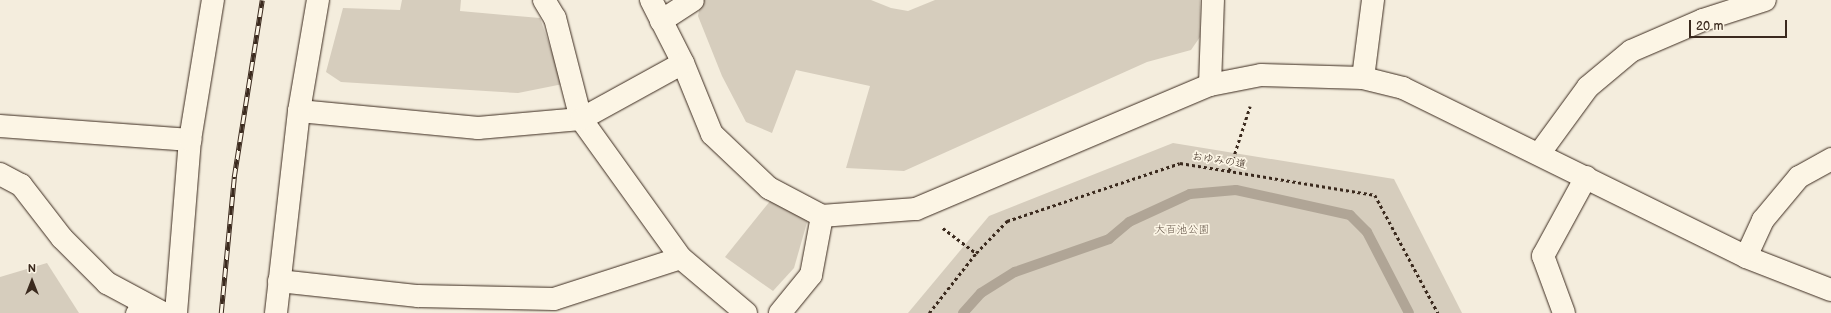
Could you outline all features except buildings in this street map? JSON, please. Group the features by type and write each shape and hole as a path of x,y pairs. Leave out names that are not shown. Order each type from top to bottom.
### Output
{"street":[{"path":"176,313 190,140 213,0"},
{"path":"276,313 299,111 318,0"},
{"path":"544,0 555,18 581,120 681,258 746,313"},
{"path":"651,0 683,63 712,134 769,188 822,216 916,209 1210,85 1261,75 1363,78 1403,88 1746,257 1831,290"},
{"path":"661,21 693,0"},
{"path":"1210,85 1213,0"},
{"path":"1363,78 1373,0"},
{"path":"1539,154 1588,87 1631,51 1703,20 1765,0"},
{"path":"299,111 478,128 581,120 683,63"},
{"path":"0,126 190,140"},
{"path":"1746,257 1763,220 1799,177 1831,159"},
{"path":"0,174 21,185 62,238 107,283 137,307 163,313"},
{"path":"1564,313 1543,256 1586,177"},
{"path":"780,313 810,275 822,216"},
{"path":"279,281 418,296 554,299 681,258"}],"path":[{"path":"1229,171 1261,75"},
{"name":"おゆみの道","path":"929,313 976,253 1007,221 1180,163 1375,195 1438,313"},
{"path":"916,209 976,253"}],"green space":[{"path":"402,0 461,0 460,11 540,18 563,84 518,93 341,82 326,72 343,8 400,10"},
{"path":"701,0 871,0 891,8 908,11 935,0 1200,0 1200,37 1191,50 1147,62 904,171 846,168 870,86 796,70 772,133 746,122 722,76 698,16"},
{"name":"大百池公園","path":"1173,143 1394,179 1462,313 908,313 989,216"},
{"path":"779,190 808,219 794,268 773,291 725,257"},
{"path":"47,263 79,313 0,313 0,277"}],"waterway":[{"path":"963,313 981,293 1015,272 1109,239 1129,222 1190,194 1236,190 1350,215 1367,232 1409,313"}],"railway":[{"path":"221,313 234,177 262,0"}]}
